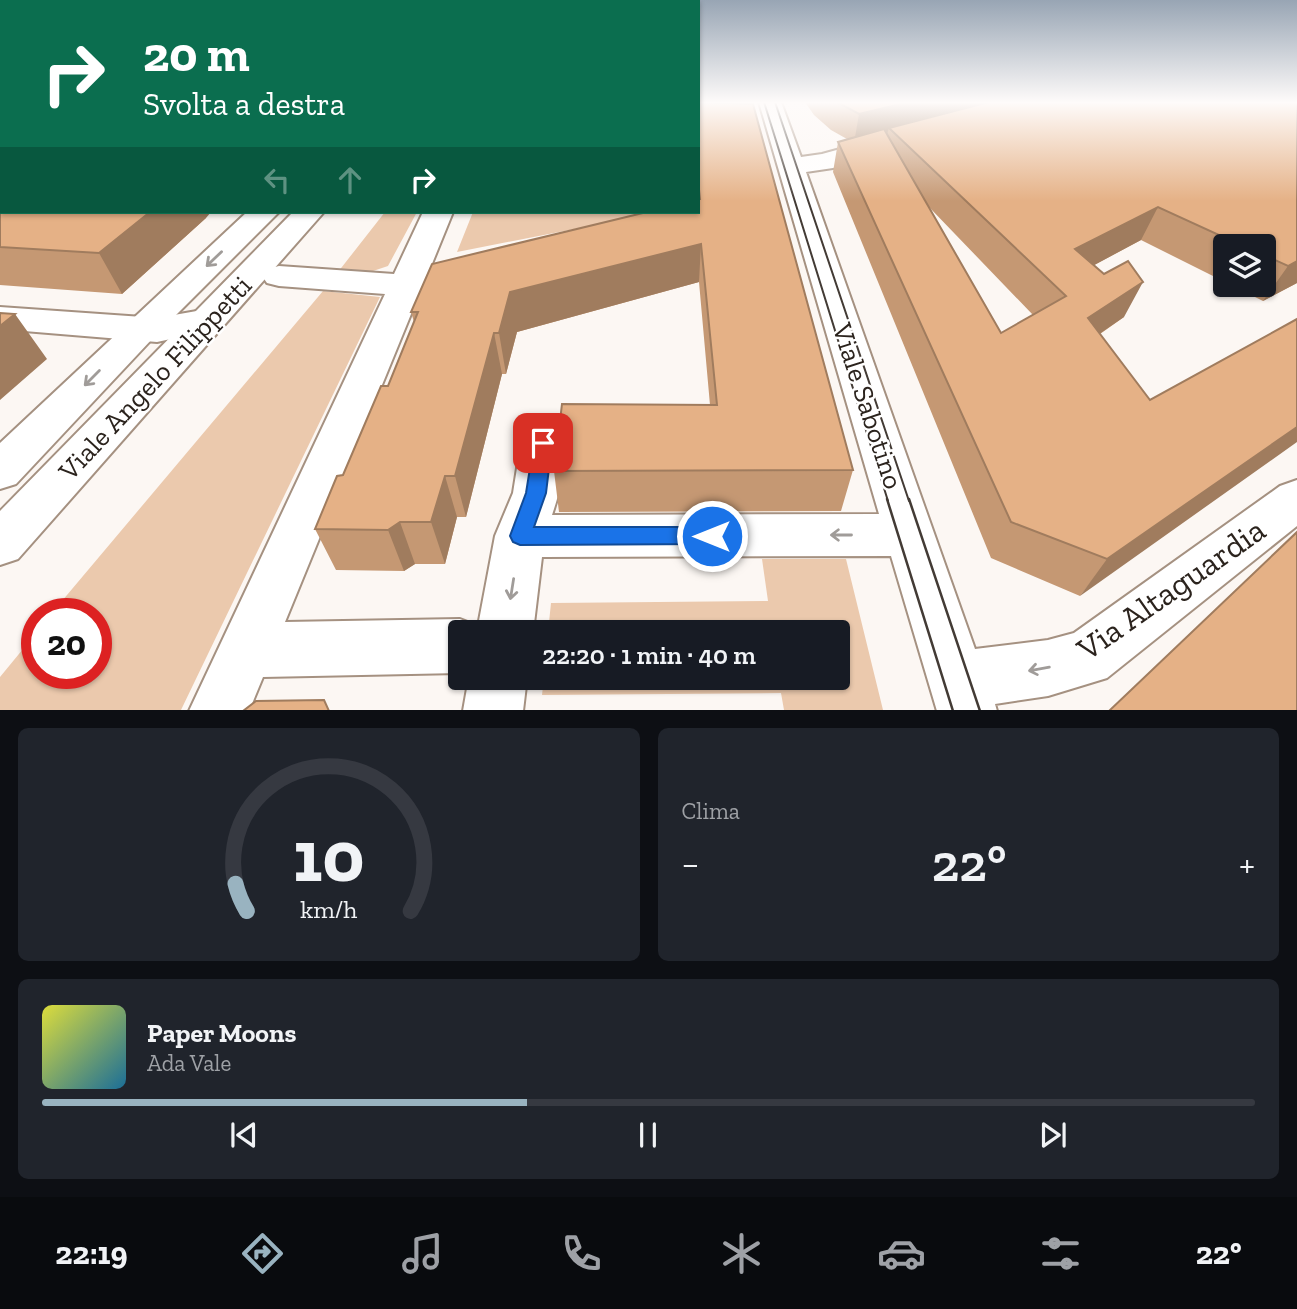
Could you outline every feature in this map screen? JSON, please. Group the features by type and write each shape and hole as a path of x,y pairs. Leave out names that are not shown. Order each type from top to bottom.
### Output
{"street":[{"name":"Viale Sabotino","path":"777,135 791,166 962,695"},
{"path":"791,166 824,162 903,140"},
{"name":"Viale Angelo Filippetti","path":"0,471 262,214"},
{"name":"Viale Angelo Filippetti","path":"0,544 307,214"},
{"path":"219,710 437,214"},
{"path":"279,275 404,285 461,274"},
{"path":"0,318 141,330 173,329 208,320"},
{"path":"507,620 520,536 536,493 543,443"},
{"name":"Via Altaguardia","path":"962,695 1037,670 1087,658 1297,499"},
{"path":"520,536 910,535"},
{"path":"245,650 448,646"},
{"path":"493,710 496,690"}],"shaded area":[{"path":"383,214 416,214 388,266 373,271 338,272"},
{"path":"472,214 646,214 646,215 457,252"},
{"path":"323,291 380,297 181,710 0,710 0,677 21,651 21,689 112,689 112,598 64,598"},
{"path":"762,559 846,559 883,710 784,710 781,693 542,695 543,690 850,690 850,620 549,620 551,603 768,601"}],"building":[{"path":"700,135 762,135 853,470 554,471 562,404 717,405 701,244 510,292 499,333 494,333 455,476 445,476 431,522 400,522 388,530 315,529 337,476 343,475 381,386 388,386 418,312 411,312 432,264 639,214 700,214"},
{"path":"862,135 888,135 1001,333 1066,296 897,135 1297,135 1297,261 1288,266 1276,260 1276,234 1217,234 1158,207 1075,249 1104,274 1128,261 1143,282 1088,318 1150,400 1297,319 1297,427 1107,559 1011,522 838,142"},
{"path":"0,214 148,214 99,253 0,247"},
{"path":"0,313 15,314 0,326"},
{"path":"1297,532 1297,710 1110,710"},
{"path":"324,700 329,710 244,710 256,701"}],"tram line":[{"path":"774,135 888,501"},
{"path":"786,135 909,501"},
{"path":"887,499 953,710"},
{"path":"909,499 980,710"}],"route":[{"path":"543,443 536,493 520,536 712,536"}]}
